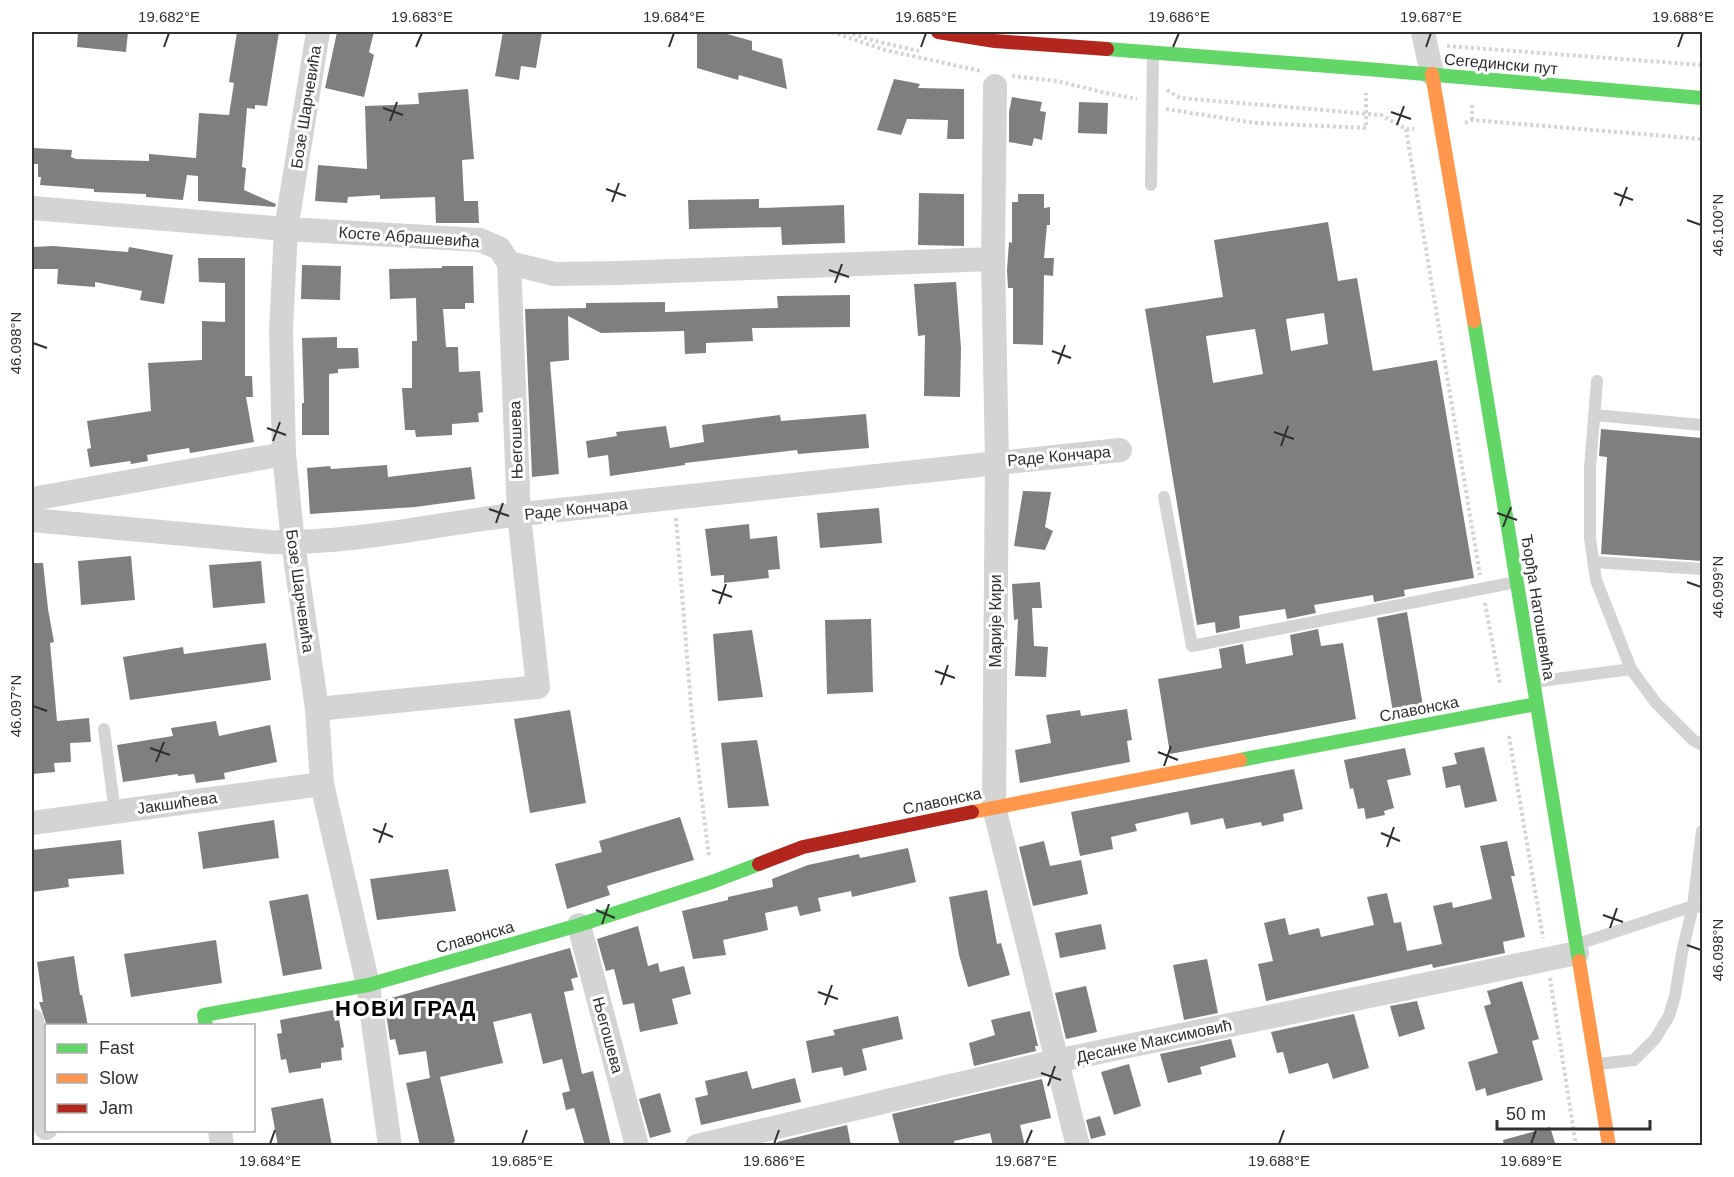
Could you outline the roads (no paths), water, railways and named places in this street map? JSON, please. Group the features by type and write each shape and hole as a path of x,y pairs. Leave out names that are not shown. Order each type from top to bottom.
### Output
{"street":[{"name":"Бозе Шарчевића","path":"318,32 286,229 281,330 284,454 293,543 317,709 322,784 368,985 390,1146"},
{"name":"Сегедински пут","path":"938,32 995,41 1432,74 1702,98"},
{"path":"1424,32 1432,74"},
{"name":"Ђорђа Натошевића","path":"1432,74 1518,582 1609,1146"},
{"name":"Марије Кири","path":"995,78 993,259 997,462 994,807 1078,1146"},
{"name":"Косте Абрашевића","path":"32,208 286,229 480,240 500,248 509,263 554,274 993,259"},
{"name":"Његошева","path":"317,709 538,687 519,515 509,263"},
{"name":"Раде Кончара","path":"32,520 258,541 293,543 328,541 519,515 1120,450"},
{"path":"32,499 284,454"},
{"name":"Славонска","path":"206,1024 204,1015 368,985 579,925 712,882 803,847 994,807 1536,704"},
{"name":"Јакшићева","path":"32,824 322,784"},
{"name":"Његошева","path":"579,925 637,1146"},
{"name":"Десанке Максимовић","path":"697,1146 1056,1061 1547,960 1577,949"},
{"path":"32,1020 45,1114"}],"lane":[{"path":"1151,185 1153,52"},
{"path":"1597,381 1590,468 1590,538 1596,580 1631,669 1656,703 1693,740 1702,745"},
{"path":"1594,415 1702,425"},
{"path":"1164,497 1192,646 1518,582"},
{"path":"1594,562 1702,569"},
{"path":"1533,682 1631,669"},
{"path":"104,729 115,812"},
{"path":"1596,1064 1634,1060 1655,1039 1669,1016 1675,996 1682,953 1698,906 1702,831"},
{"path":"1577,949 1698,906"}],"district":[{"name":"НОВИ ГРАД","path":"406,1008"}]}
